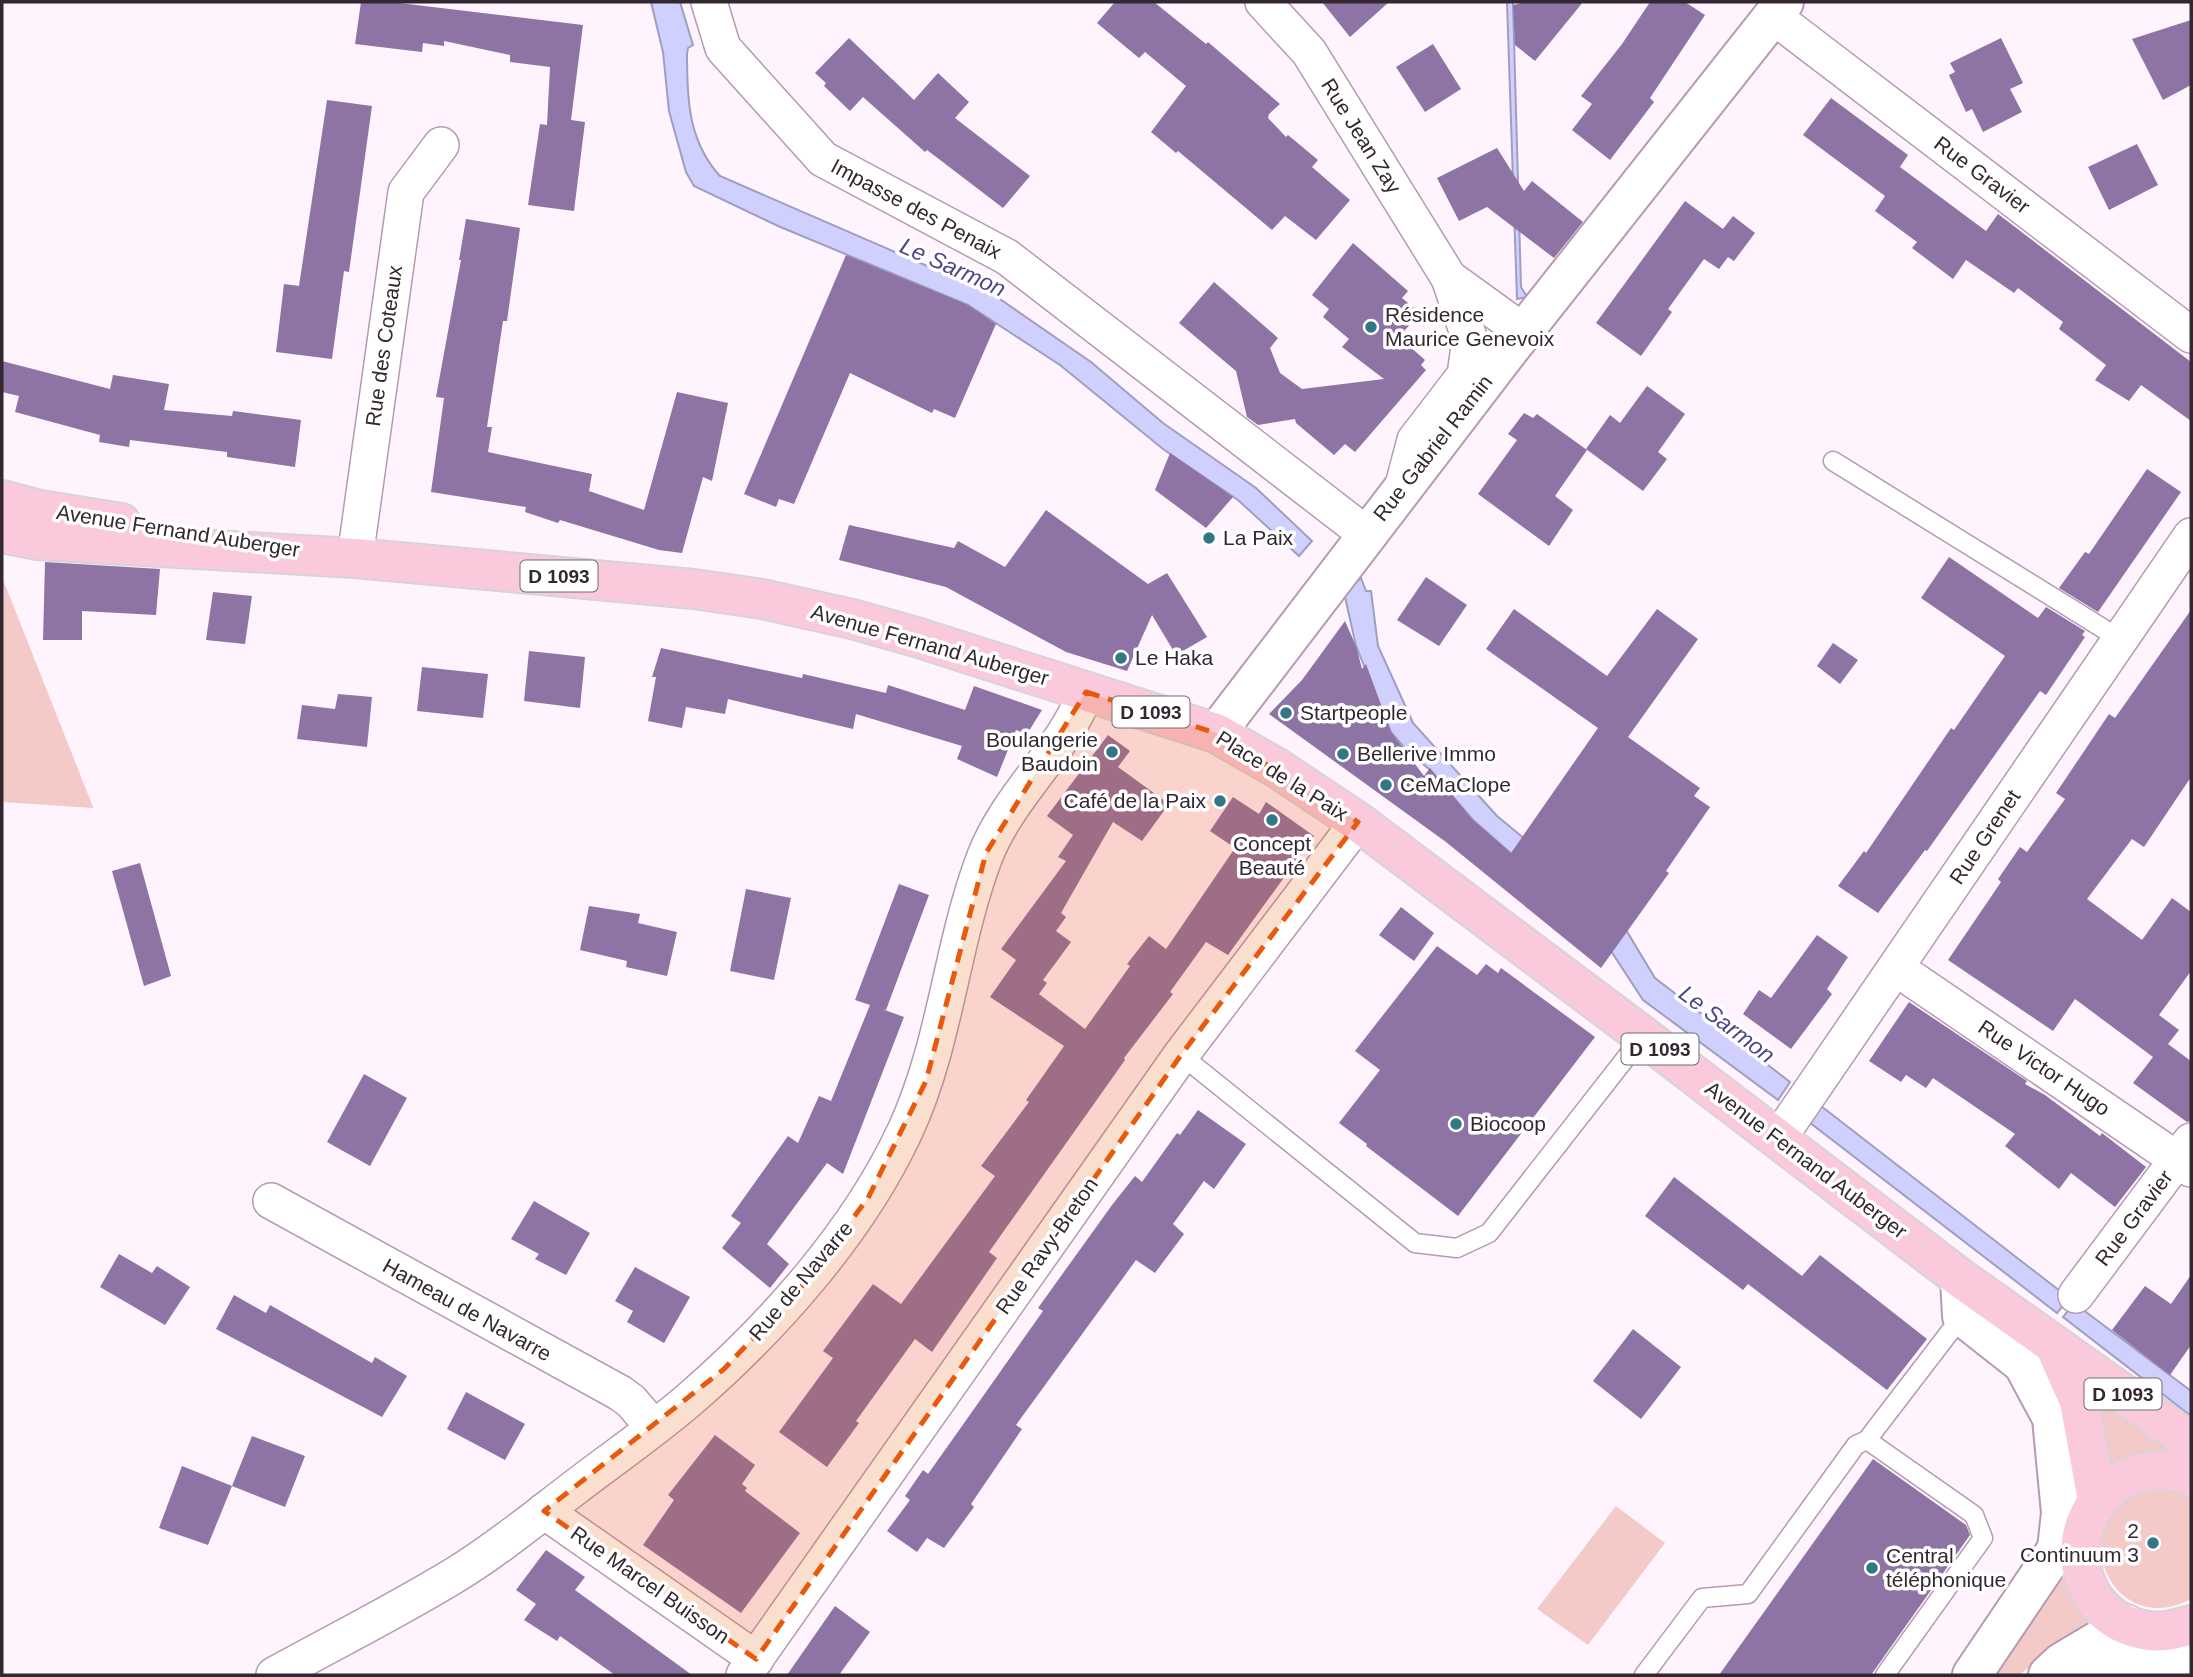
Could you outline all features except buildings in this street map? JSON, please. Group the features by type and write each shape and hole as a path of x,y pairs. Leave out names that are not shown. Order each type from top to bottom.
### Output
{"main road":[{"name":"Avenue Fernand Auberger","path":"2,500 40,510 355,558"},
{"name":"Avenue Fernand Auberger","path":"2,533 37,540 355,558 694,589 762,600 885,628 1086,692"},
{"name":"Place de la Paix","path":"1086,692 1216,733 1277,768 1359,822"},
{"name":"Avenue Fernand Auberger","path":"1359,822 1643,1035 1792,1118 1960,1278 2191,1442"},
{"name":"Avenue Fernand Auberger","path":"2054,1345 2080,1401 2096,1500"},
{"path":"2191,1476 2159,1469 2136,1473 2113,1484 2096,1500 2068,1544 2089,1589 2104,1610 2126,1624 2149,1631 2172,1631 2191,1625"}],"street":[{"name":"Impasse des Penaix","path":"709,2 723,48 823,159 1007,257 1366,534"},
{"name":"Rue Jean Zay","path":"1262,2 1309,52 1449,278 1470,340 1465,375 1415,440 1402,489"},
{"name":"Rue Gabriel Ramin","path":"1216,733 1366,534 1778,9"},
{"name":"Rue Gravier","path":"1778,9 2191,335"},
{"name":"Rue des Coteaux","path":"355,558 406,192 441,145"},
{"name":"Rue Jean Zay","path":"1449,278 1524,332"},
{"name":"Rue Grenet","path":"1792,1118 2191,536"},
{"name":"Rue de Navarre","path":"274,1675 457,1574 544,1511 654,1428 724,1369 802,1286 868,1198 893,1156 926,1081 970,905 986,853 1010,807 1074,718 1086,692"},
{"name":"Rue Ravy-Breton","path":"750,1667 1181,1055 1359,822"},
{"name":"Rue Victor Hugo","path":"1896,968 2187,1156"},
{"name":"Rue Gravier","path":"2076,1295 2187,1156"},
{"name":"Hameau de Navarre","path":"271,1202 620,1393 654,1428"},
{"path":"1960,1278 1962,1316 2023,1364 2052,1418 2061,1513 2068,1544 1972,1675"},
{"name":"Rue Marcel Buisson","path":"544,1511 750,1667"},
{"path":"2048,1675 2062,1662 2126,1624"},
{"path":"2082,1675 2150,1658 2191,1659"}],"lane":[{"path":"1833,461 2120,639"},
{"path":"1181,1055 1415,1243 1457,1248 1489,1233 1643,1035"},
{"path":"1644,1675 1702,1598 1748,1594 1856,1445 1867,1440 1962,1316"},
{"path":"1867,1440 1974,1515 1983,1538 1885,1675"}],"highlighted area":[{"path":"1086,692 1216,733 1358,822 1181,1055 756,1659 544,1511 724,1369 802,1286 868,1198 926,1081 986,853"}],"shaded area":[{"path":"2,577 93,807 93,808 2,802"},
{"path":"2090,1390 2180,1451 2109,1463 2104,1425"},
{"path":"2157,1490 2176,1492 2191,1499 2191,1599 2162,1608 2136,1603 2117,1589 2105,1569 2101,1545 2108,1522 2126,1503"},
{"path":"1616,1506 1665,1543 1588,1645 1537,1609"},
{"path":"2065,1571 2096,1624 2051,1650 2019,1675 1986,1675"}],"water":[{"path":"651,2 680,2 693,45 688,48 687,54 689,103 695,134 709,163 720,176 994,295 1091,362 1163,423 1256,488 1312,541 1299,556 1238,500 1163,449 1060,365 968,305 778,226 694,186 686,172 669,111 663,52"},
{"path":"1507,2 1513,2 1521,287 1527,297 1517,299"},
{"path":"1361,578 1366,591 1371,591 1378,646 1413,723 1497,816 1617,915 1655,978 1790,1082 1778,1100 1643,1000 1596,928 1473,820 1429,769 1408,752 1391,732 1356,646 1345,597"},
{"path":"1821,1106 2069,1298 2057,1313 1809,1122"},
{"path":"2074,1303 2191,1391 2191,1416 2063,1317"}],"place":[{"name":"Résidence Maurice Genevoix","path":"1371,327"},
{"name":"La Paix","path":"1209,538"},
{"name":"Le Haka","path":"1121,658"},
{"name":"Startpeople","path":"1286,713"},
{"name":"Boulangerie Baudoin","path":"1112,752"},
{"name":"Bellerive Immo","path":"1343,754"},
{"name":"CeMaClope","path":"1386,785"},
{"name":"Café de la Paix","path":"1220,801"},
{"name":"Concept Beauté","path":"1272,820"},
{"name":"Biocoop","path":"1456,1124"},
{"name":"2 Continuum 3","path":"2153,1543"},
{"name":"Central téléphonique","path":"1872,1568"}],"water label":[{"name":"Le Sarmon","path":"953,267"},
{"name":"Le Sarmon","path":"1727,1024"}]}
